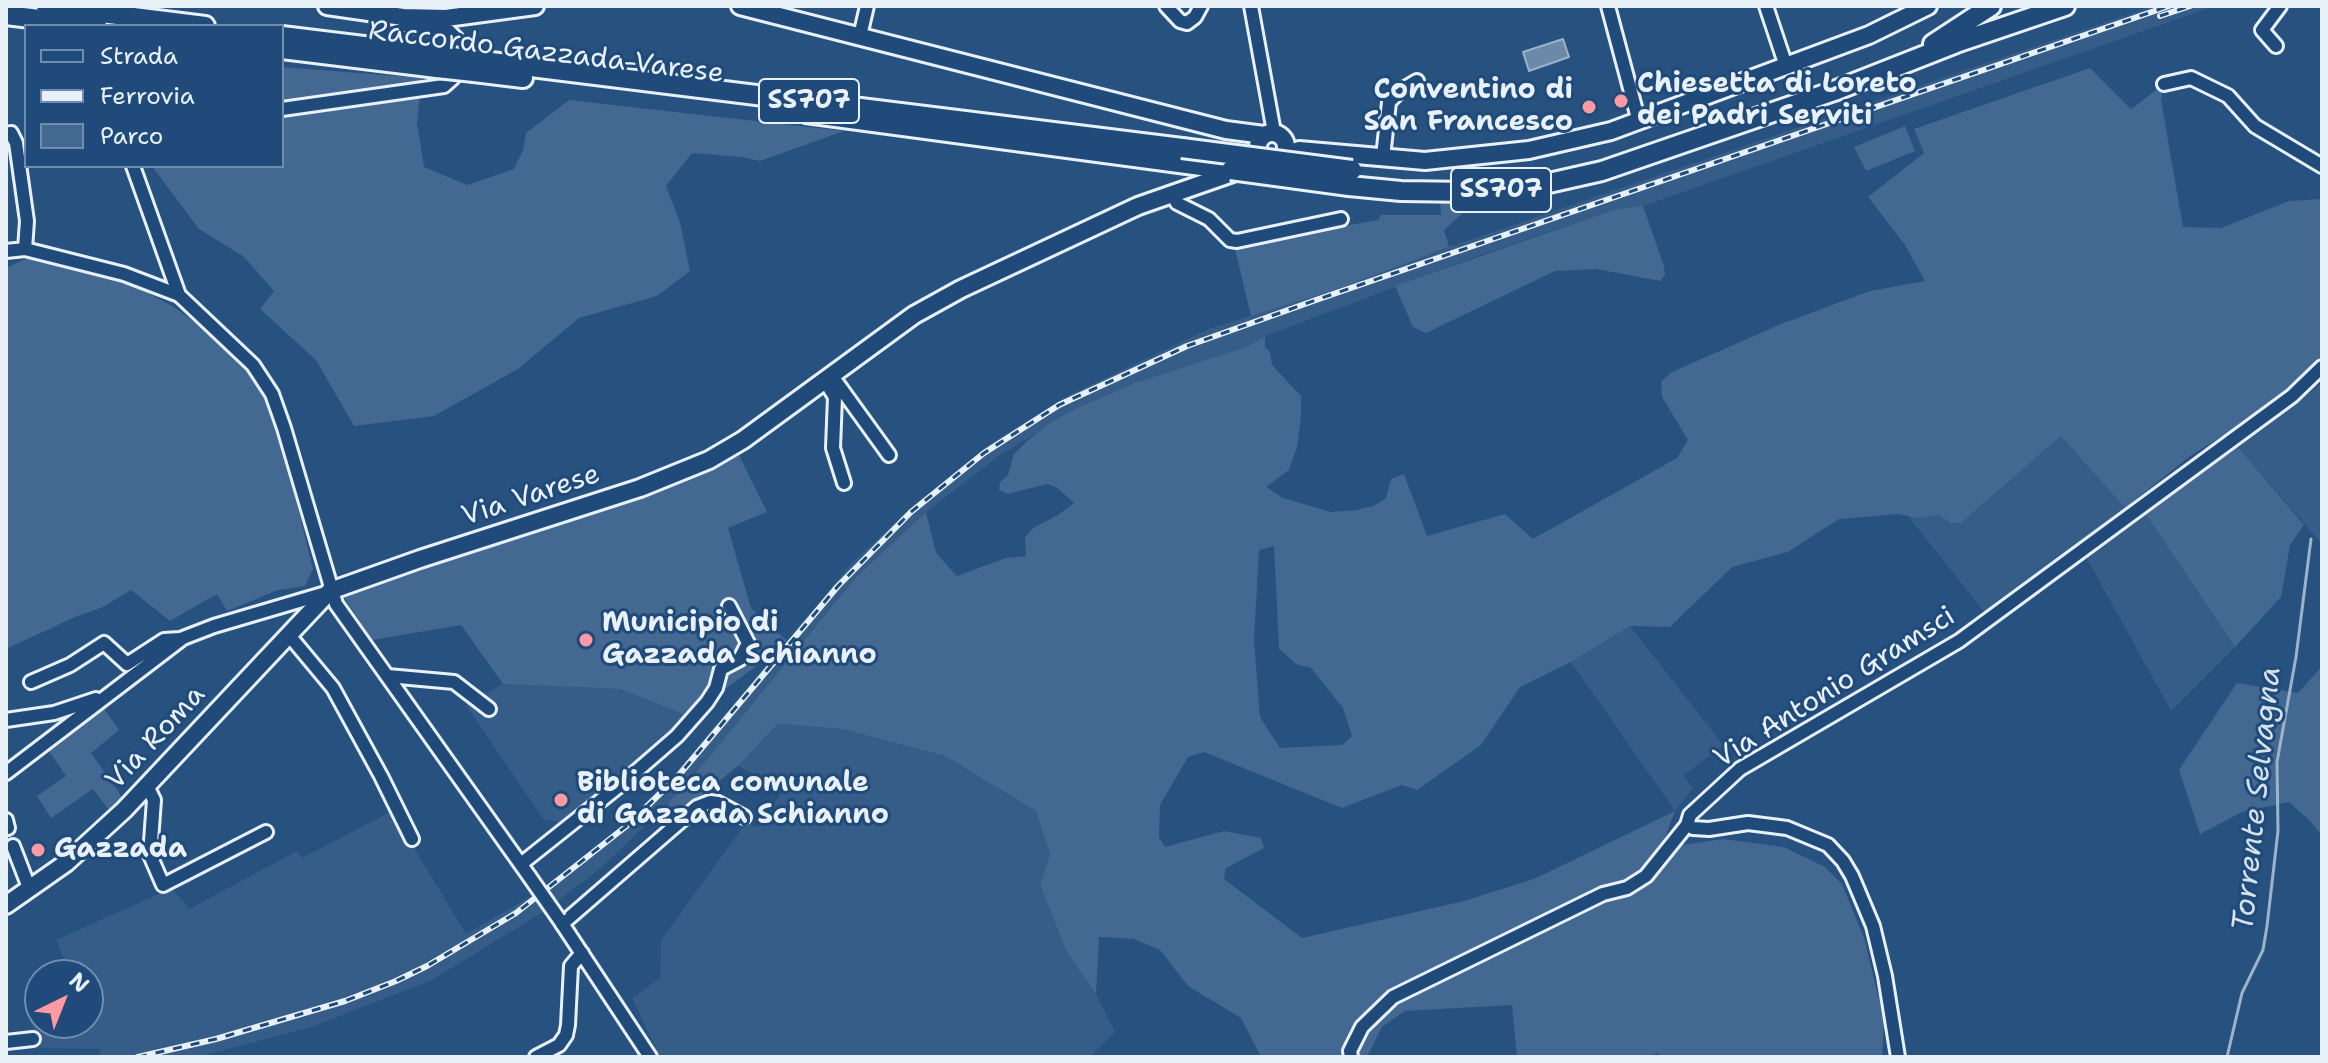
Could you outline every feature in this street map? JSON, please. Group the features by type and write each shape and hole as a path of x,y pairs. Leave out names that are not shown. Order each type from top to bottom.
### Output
{"highway":[{"path":"46,6 189,24"},
{"name":"Raccordo Gazzada-Varese","path":"1901,64 1991,6"},
{"path":"1937,41 2000,6"},
{"path":"1956,43 2034,6"},
{"name":"Raccordo Gazzada-Varese","path":"1143,150 1182,148 1350,178 1401,191 1469,192 1540,185 1602,171 1649,156 2065,6"},
{"path":"6,15 80,24"},
{"name":"Raccordo Gazzada-Varese","path":"284,36 437,62"},
{"name":"Raccordo Gazzada-Varese","path":"284,49 474,66 684,97 1143,150 1230,172 1350,178"},
{"name":"Raccordo Gazzada-Varese","path":"1182,148 1230,172"}],"main road":[{"path":"327,6 370,14 446,18 535,6"},
{"path":"740,6 1226,130 1274,147 1425,161 1529,150 1611,131 1869,35 1928,6"},
{"name":"Via Varese","path":"330,591 640,488 709,460 743,440 914,315 1078,232 1230,172 1274,147"},
{"name":"Via Roma","path":"6,905 66,863 147,786 330,591"}],"street":[{"path":"860,36 867,6"},
{"path":"1166,6 1180,21 1187,23 1193,21 1201,6"},
{"path":"1251,6 1274,147"},
{"path":"1608,6 1639,122"},
{"path":"1766,6 1786,66"},
{"path":"2276,46 2262,30 2280,6"},
{"path":"284,109 444,86 453,78 457,39 449,31 405,25 403,17"},
{"path":"2164,84 2191,78 2228,96 2255,126 2322,166"},
{"path":"1383,157 1389,102 1417,81"},
{"path":"6,134 11,133 16,143 27,221 25,249"},
{"path":"134,168 179,295"},
{"path":"1172,194 1177,203 1209,219 1230,240 1341,219"},
{"path":"6,251 25,249 124,274 179,295 253,365 272,394 336,604 521,864 650,1057"},
{"name":"Via Antonio Gramsci","path":"1351,1057 1350,1051 1362,1027 1393,997 1603,894 1627,888 1646,876 1687,825 1690,815 1740,769 1959,641 2292,396 2322,367"},
{"path":"829,378 889,455"},
{"path":"829,378 835,397 833,448 844,483"},
{"path":"31,682 70,665 104,643 127,664 164,640 183,638 330,591"},
{"path":"521,864 677,736 707,702 716,688 721,669 740,659 748,643 729,606"},
{"path":"288,634 333,688 412,839"},
{"path":"6,773 183,638"},
{"path":"388,676 454,682 489,709"},
{"path":"6,720 54,713 103,697"},
{"path":"147,786 154,800 150,855 163,885 266,832"},
{"path":"560,922 697,807 710,802 718,803 744,817"},
{"path":"1687,825 1709,829 1748,823 1787,828 1828,845 1843,861 1873,926 1885,976 1898,1057"},
{"path":"13,846 30,890"},
{"path":"536,1057 559,1045 566,1035 571,966 582,953"},
{"path":"6,1042 33,1039"}],"shaded area":[{"path":"2153,6 2215,6 1643,206 1616,209 1481,255 1265,336 1248,346 1135,383 1077,408 999,456 926,512 856,577 663,809 601,868 543,912 432,980 311,1027 198,1057 97,1057 101,1049 40,1048 37,1039 104,1039 104,959 64,959 56,940 172,888 189,909 297,851 302,858 394,810 466,934 535,894 618,829 671,778 852,563 915,504 989,445 1069,395 1211,328 1332,291 1449,247"},
{"path":"1563,39 1569,57 1529,71 1523,52"},
{"path":"2322,383 2322,544 2238,447"},
{"path":"2061,436 2125,508 1985,613 1908,516 1938,515 1951,523 1961,523"},
{"path":"2144,512 2235,647 2171,711 2085,555"},
{"path":"1630,626 1724,746 1683,775 1693,788 1675,811 1571,662"},
{"path":"503,684 620,689 688,716 568,823 544,820 466,705"},
{"path":"778,724 842,729 945,756 1036,811 1050,854 1040,886 1067,953 1096,994 1115,1032 1090,1057 660,1057 632,998 660,978 661,940 745,824 758,827 783,790 738,766"}],"green space":[{"path":"284,67 422,78 417,123 424,167 467,185 514,169 523,150 526,133 569,100 844,131 760,161 692,153 666,186 680,222 690,271 657,296 579,318 518,369 434,416 354,426 316,360 260,309 274,291 243,256 199,229 153,168 284,168"},
{"path":"2090,68 2131,109 2164,84 2161,100 2183,227 2221,228 2289,201 2322,199 2322,356 2251,419 2190,456 2125,508 2061,436 1961,523 1951,523 1938,515 1918,518 1898,514 1839,519 1788,552 1732,567 1670,627 1630,626 1571,662 1520,687 1481,745 1417,790 1402,785 1342,808 1204,752 1188,757 1160,805 1159,837 1165,847 1224,831 1261,838 1264,848 1226,868 1224,879 1302,938 1464,901 1534,879 1675,811 1661,848 1723,839 1784,847 1825,867 1842,884 1864,938 1884,1020 1882,1057 1659,1057 1658,1053 1647,1057 1517,1057 1512,1005 1405,1011 1382,1027 1367,1057 1261,1057 1241,1018 1188,986 1160,950 1134,939 1099,937 1096,994 1067,953 1040,885 1050,854 1036,811 945,756 842,729 778,724 738,766 671,820 663,809 856,577 926,512 936,553 957,576 1006,558 1026,556 1025,537 1033,528 1074,503 1056,487 1047,484 1008,494 999,490 1000,482 1008,475 1014,454 1026,442 1048,424 1077,408 1135,383 1248,346 1265,336 1265,347 1270,352 1272,365 1301,396 1297,447 1289,470 1266,487 1283,498 1331,512 1356,510 1374,506 1386,498 1391,479 1404,474 1427,536 1505,514 1533,539 1677,458 1688,440 1662,397 1661,382 1672,372 1781,324 1870,291 1925,281 1905,245 1868,197 1924,153 1914,129","holes":["1274,546 1279,649 1296,664 1311,668 1343,708 1352,736 1342,745 1280,748 1260,717 1254,640 1259,550"]},
{"path":"1905,126 1915,151 1866,171 1854,147"},
{"path":"1440,200 1477,200 1444,230 1449,247 1332,291 1251,316 1234,245 1378,220 1381,215 1441,215"},
{"path":"1643,206 1664,266 1665,275 1660,281 1596,269 1555,271 1426,333 1413,327 1395,286 1616,209"},
{"path":"34,255 122,279 174,307 224,344 248,369 266,397 279,431 313,569 305,586 278,590 227,611 217,594 170,621 131,590 103,607 6,649 6,268"},
{"path":"2238,447 2304,525 2290,545 2281,597 2235,647 2144,512"},
{"path":"739,455 767,512 728,528 751,608 787,641 688,716 620,689 503,684 461,625 372,640 343,596 652,494"},
{"path":"2322,666 2322,832 2289,802 2242,812 2200,834 2179,770 2237,683 2298,693"},
{"path":"100,703 119,730 91,753 122,797 110,811 93,789 51,818 37,796 66,776 47,748"}],"waterway":[{"name":"Torrente Selvagna","path":"2227,1057 2242,993 2263,950 2267,926 2278,831 2277,762 2296,657 2311,539"}],"railway":[{"path":"138,1057 216,1039 345,1001 427,966 516,913 629,824 679,775 838,586 911,512 984,453 1059,405 1187,346 2169,6"},
{"path":"2160,16 2190,6"}],"place":[{"name":"Chiesetta di Loreto dei Padri Serviti","path":"1621,101"},
{"name":"Conventino di San Francesco","path":"1589,107"},
{"name":"Municipio di Gazzada Schianno","path":"586,640"},
{"name":"Biblioteca comunale di Gazzada Schianno","path":"561,800"},
{"name":"Gazzada","path":"38,850"}]}
